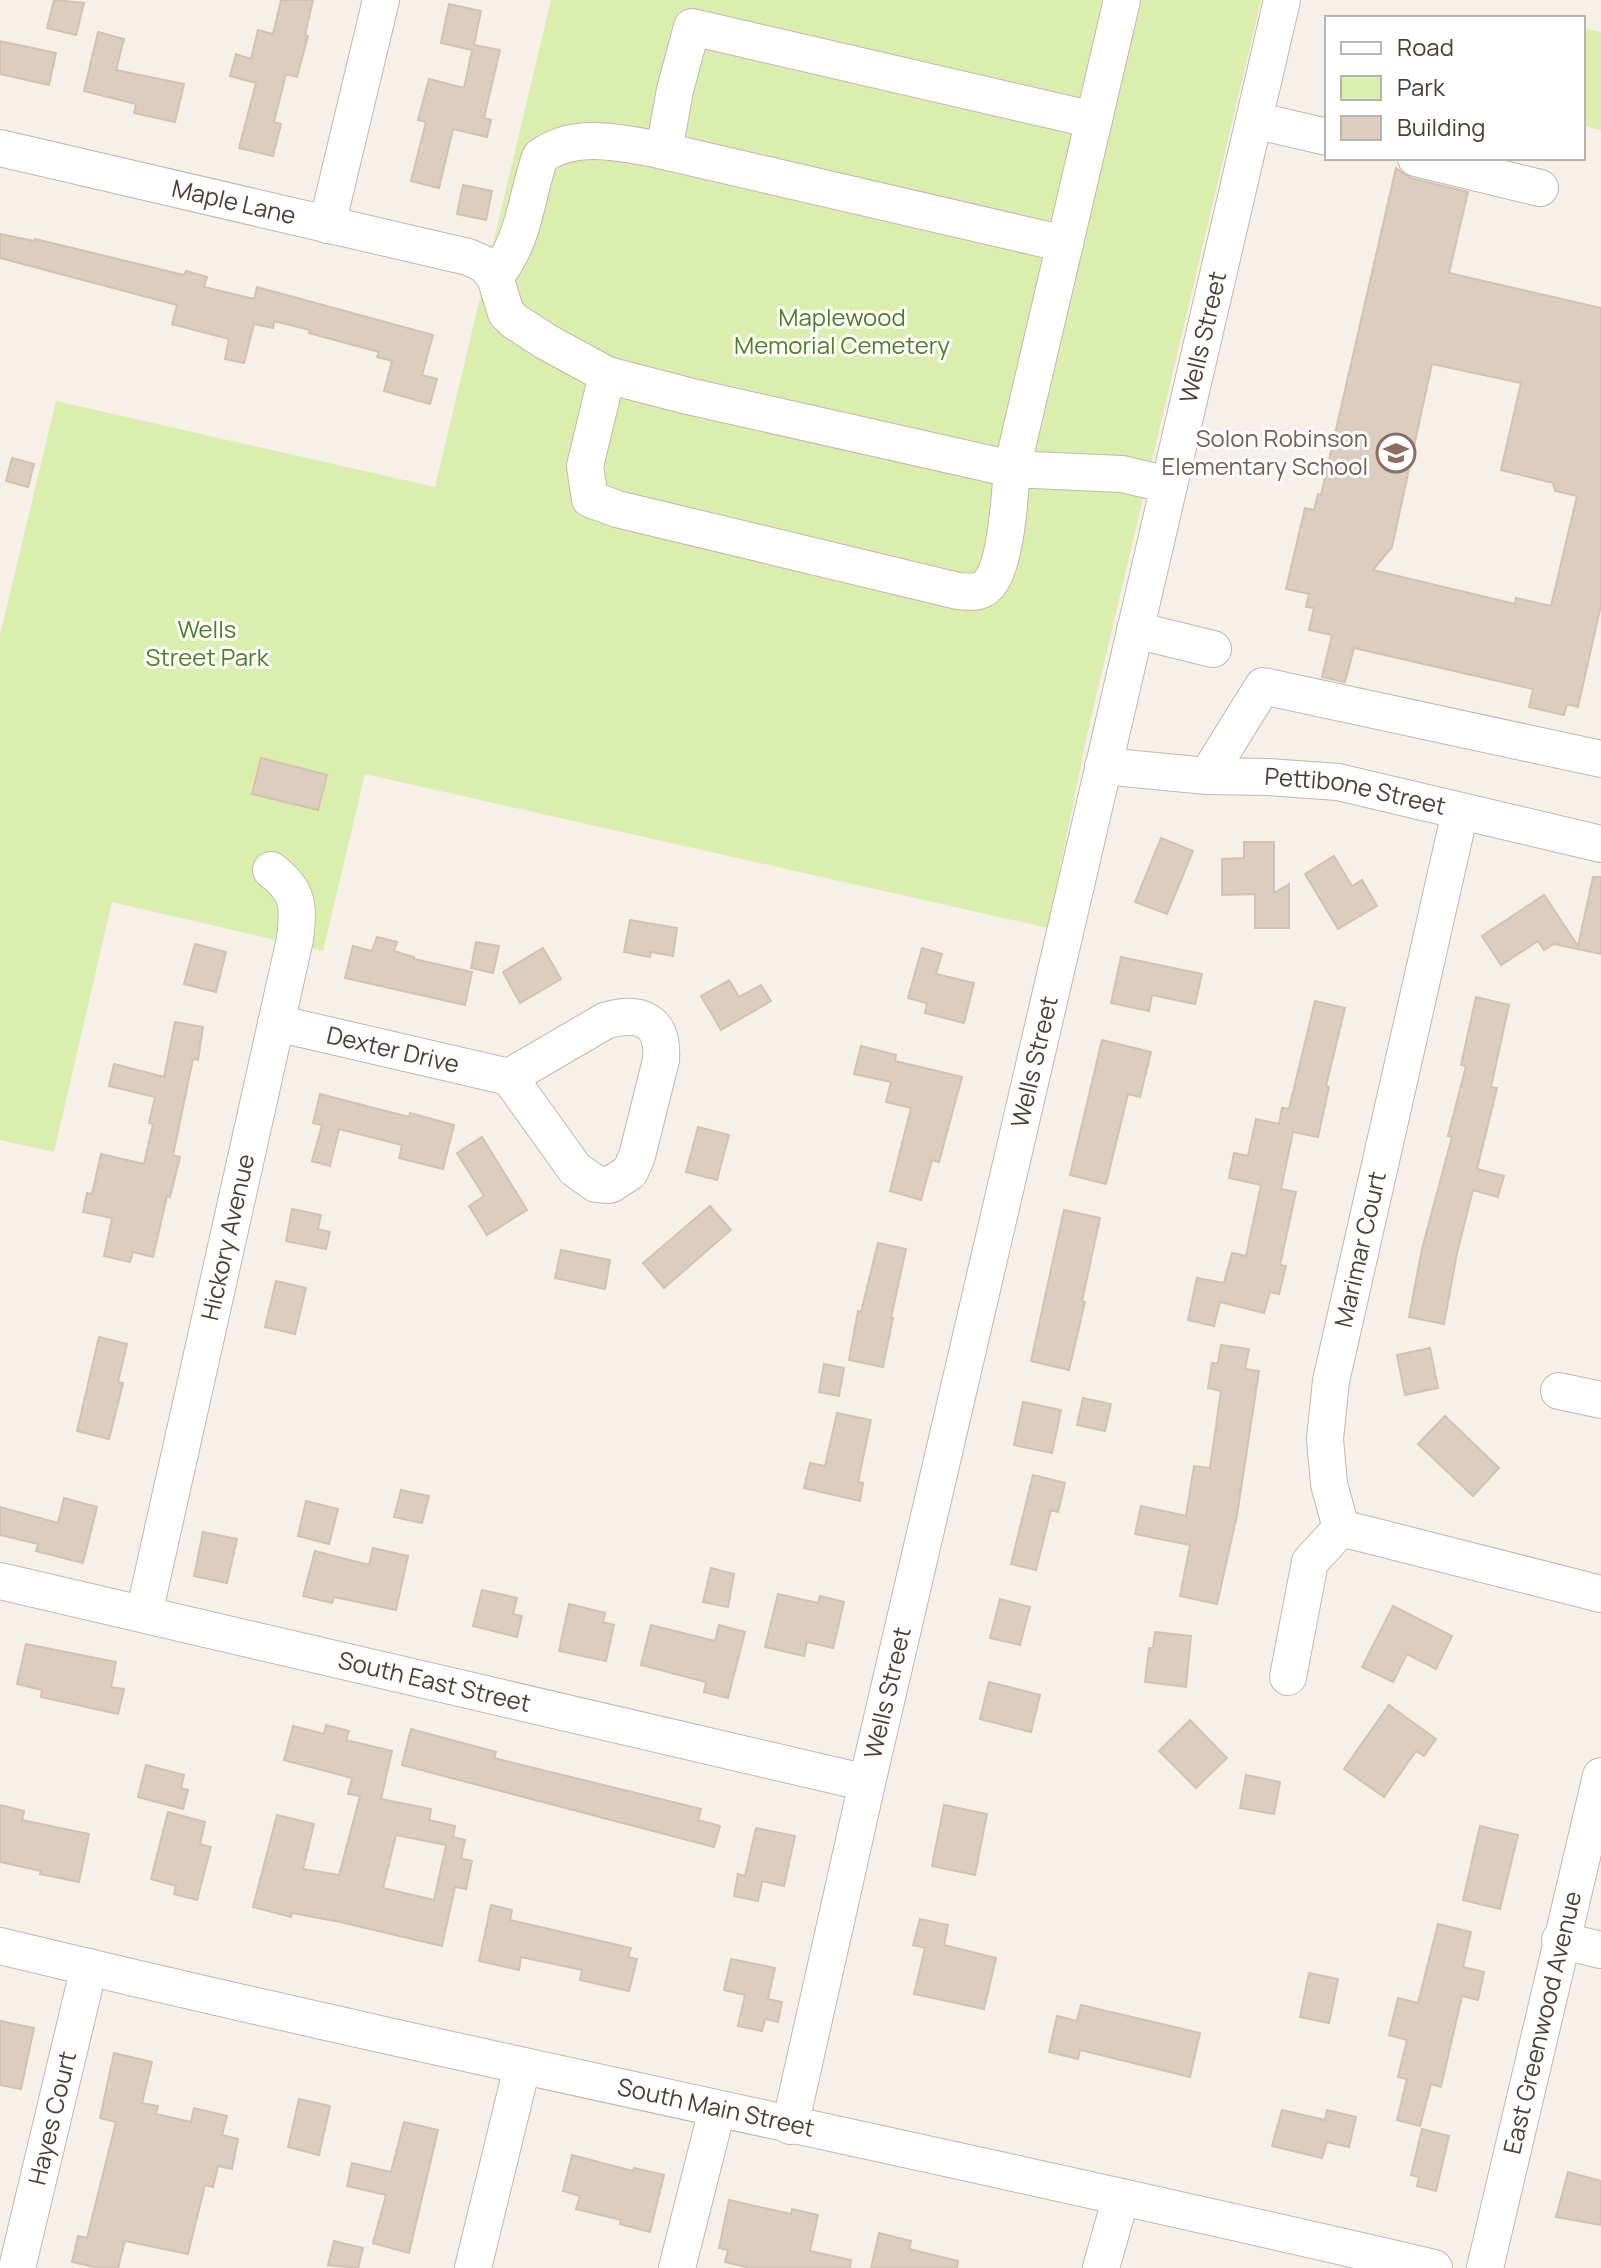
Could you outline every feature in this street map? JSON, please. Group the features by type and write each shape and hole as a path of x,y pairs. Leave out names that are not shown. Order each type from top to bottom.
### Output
{"street":[{"path":"327,225 381,0"},
{"path":"607,375 585,466 590,499 617,509 943,588 976,593 988,585 998,566 1007,523 1012,469 1122,0"},
{"name":"Wells Street","path":"790,2126 1282,0"},
{"path":"664,151 694,13 1094,120"},
{"path":"1254,120 1325,137"},
{"path":"1065,244 664,151 616,142 579,142 562,145 540,157 514,250 481,267 506,313 514,321 607,375 1012,469 1046,473 1122,474 1169,485"},
{"name":"Maple Lane","path":"0,148 327,225 481,267"},
{"path":"1424,160 1540,188"},
{"path":"1135,630 1213,649"},
{"path":"1207,776 1263,686 1601,759"},
{"name":"Pettibone Street","path":"1103,766 1207,776 1338,782 1601,844"},
{"name":"Marimar Court","path":"1341,1528 1329,1484 1325,1439 1331,1381 1460,812"},
{"name":"Hickory Avenue","path":"144,1614 297,920 296,902 287,882 271,870"},
{"path":"620,1016 646,1020 656,1029 662,1044 661,1060 637,1156 630,1172 610,1185 596,1184 575,1169 509,1077 605,1021 620,1016"},
{"name":"Dexter Drive","path":"276,1023 509,1077"},
{"path":"1559,1391 1601,1400"},
{"path":"1288,1677 1310,1562 1341,1528 1601,1594"},
{"name":"South East Street","path":"0,1581 867,1783"},
{"name":"East Greenwood Avenue","path":"1485,2268 1601,1776"},
{"path":"1560,1940 1601,1950"},
{"name":"South Main Street","path":"0,1946 522,2067 1434,2268"},
{"name":"Hayes Court","path":"17,2268 89,1967"},
{"path":"473,2268 522,2067"},
{"path":"677,2268 717,2110"},
{"path":"1101,2268 1121,2197"}],"green space":[{"path":"551,0 1261,0 1087,735 1048,928 365,774 323,951 112,902 54,1152 0,1140 0,635 56,401 435,487"},
{"path":"1585,28 1601,32 1601,130 1585,126"}],"building":[{"path":"54,0 84,3 76,35 47,28"},
{"path":"281,0 313,0 305,35 308,36 297,77 286,74 274,122 281,124 273,156 239,148 256,83 230,76 236,54 251,59 258,30 273,34"},
{"path":"449,4 481,11 474,45 500,50 484,118 491,120 487,137 453,129 439,188 411,181 426,122 418,120 429,79 464,88 472,50 441,43"},
{"path":"98,32 124,39 116,70 184,84 175,122 134,113 136,104 84,91"},
{"path":"0,41 56,53 49,85 0,74"},
{"name":"Solon Robinson Elementary School","path":"1396,168 1411,178 1468,192 1449,273 1601,308 1601,605 1578,707 1567,704 1564,715 1529,707 1533,689 1354,648 1345,682 1322,677 1332,635 1309,630 1314,608 1306,607 1309,594 1286,589 1305,508 1314,510 1318,494 1321,495","holes":["1432,364 1521,383 1501,470 1553,483 1555,491 1577,496 1551,606 1516,598 1515,604 1373,570 1392,547"]},
{"path":"463,185 492,191 486,220 457,214"},
{"path":"0,234 35,239 184,275 186,271 207,277 204,287 254,299 257,287 433,335 422,375 437,379 430,404 384,391 392,361 377,357 379,352 274,321 273,328 254,324 244,363 225,359 229,339 172,324 177,305 0,258"},
{"path":"12,458 34,464 28,487 6,481"},
{"path":"261,758 327,775 318,810 252,794"},
{"path":"1161,838 1193,851 1167,914 1135,902"},
{"path":"1244,842 1274,842 1274,893 1289,884 1289,928 1255,928 1255,894 1222,895 1222,859 1244,858"},
{"path":"1334,856 1352,886 1362,880 1377,906 1338,929 1305,874"},
{"path":"1593,877 1601,877 1601,954 1554,944 1544,950 1538,941 1501,965 1482,936 1544,895 1578,946"},
{"path":"630,920 677,928 673,956 651,952 650,957 624,952"},
{"path":"377,937 397,942 394,951 414,959 472,972 465,1005 345,978 353,946 372,951"},
{"path":"476,942 499,946 493,973 471,968"},
{"path":"195,944 226,952 216,992 184,984"},
{"path":"543,948 561,979 520,1003 503,972"},
{"path":"922,948 942,954 936,974 974,983 964,1023 925,1013 927,1003 908,998"},
{"path":"1121,957 1202,974 1195,1004 1152,995 1149,1011 1111,1003"},
{"path":"729,980 739,997 761,985 771,1001 721,1030 701,996"},
{"path":"1476,997 1509,1005 1491,1087 1497,1088 1477,1169 1504,1176 1498,1197 1473,1190 1444,1324 1409,1317 1422,1249 1452,1137 1448,1136 1466,1066 1461,1065"},
{"path":"1315,1001 1345,1008 1326,1086 1329,1087 1318,1137 1293,1132 1281,1189 1296,1192 1280,1265 1286,1266 1279,1294 1270,1292 1264,1313 1220,1302 1214,1326 1188,1320 1197,1278 1224,1283 1232,1253 1246,1256 1261,1185 1229,1178 1234,1153 1248,1156 1256,1119 1279,1124 1282,1108 1289,1109"},
{"path":"175,1022 203,1027 198,1060 193,1059 173,1155 180,1157 153,1257 133,1252 130,1262 104,1256 112,1218 83,1212 87,1193 92,1194 101,1154 144,1164 153,1124 149,1123 155,1097 109,1086 114,1064 164,1077"},
{"path":"1102,1040 1151,1052 1140,1097 1128,1094 1106,1184 1070,1175"},
{"path":"861,1046 896,1055 895,1061 962,1077 939,1162 932,1160 921,1200 890,1191 911,1108 886,1102 891,1082 854,1074"},
{"path":"320,1094 454,1125 443,1169 399,1158 402,1145 339,1129 330,1166 312,1161 322,1125 313,1123"},
{"path":"698,1127 729,1135 717,1180 686,1172"},
{"path":"482,1137 527,1210 487,1235 469,1206 484,1196 457,1153"},
{"path":"710,1206 731,1230 664,1288 643,1263"},
{"path":"292,1209 321,1215 318,1229 330,1232 326,1249 286,1241"},
{"path":"1064,1210 1100,1218 1069,1370 1031,1361"},
{"path":"878,1243 906,1249 883,1367 849,1360 858,1311 861,1312"},
{"path":"561,1250 610,1260 605,1289 555,1278"},
{"path":"276,1281 306,1288 295,1334 265,1327"},
{"path":"99,1337 127,1344 118,1382 123,1383 109,1439 77,1431"},
{"path":"1221,1345 1249,1349 1245,1369 1259,1371 1237,1515 1217,1604 1180,1596 1190,1545 1135,1534 1141,1506 1186,1516 1194,1466 1210,1468 1221,1391 1208,1388 1212,1363 1218,1363"},
{"path":"1430,1348 1438,1388 1405,1395 1397,1355"},
{"path":"824,1364 844,1368 839,1396 819,1392"},
{"path":"1083,1398 1111,1404 1105,1431 1077,1425"},
{"path":"1023,1402 1061,1410 1052,1453 1014,1445"},
{"path":"837,1413 871,1420 858,1482 863,1483 860,1501 804,1488 810,1463 825,1466"},
{"path":"1445,1416 1499,1468 1473,1496 1418,1444"},
{"path":"1033,1475 1065,1483 1058,1512 1051,1510 1036,1570 1011,1564"},
{"path":"401,1490 429,1496 422,1523 394,1517"},
{"path":"64,1498 97,1507 83,1563 36,1551 38,1544 0,1535 0,1507 58,1523"},
{"path":"306,1501 338,1509 329,1544 298,1536"},
{"path":"203,1532 237,1539 227,1583 194,1576"},
{"path":"373,1548 408,1556 396,1610 334,1597 332,1603 303,1596 315,1551 369,1565"},
{"path":"711,1568 734,1574 728,1607 703,1602"},
{"path":"482,1590 517,1598 513,1614 522,1616 517,1637 473,1626"},
{"path":"778,1594 818,1603 820,1596 844,1602 833,1648 807,1642 804,1656 765,1647"},
{"path":"1000,1599 1030,1607 1020,1645 990,1638"},
{"path":"569,1604 605,1613 603,1622 614,1625 606,1661 559,1651"},
{"path":"1393,1606 1452,1636 1436,1669 1407,1654 1393,1682 1362,1667"},
{"path":"651,1625 715,1641 719,1625 745,1632 728,1698 704,1692 706,1682 641,1665"},
{"path":"1155,1632 1191,1636 1186,1687 1145,1682 1149,1648 1153,1648"},
{"path":"26,1644 116,1662 111,1687 124,1689 118,1714 41,1697 42,1690 17,1684"},
{"path":"989,1682 1040,1695 1031,1732 980,1719"},
{"path":"1389,1705 1436,1739 1424,1756 1416,1751 1384,1797 1344,1769"},
{"path":"1190,1720 1227,1758 1196,1788 1159,1751"},
{"path":"326,1725 349,1731 346,1740 392,1751 381,1799 431,1809 429,1820 455,1826 453,1837 465,1840 461,1858 472,1861 466,1889 455,1887 442,1946 340,1922 292,1913 291,1917 253,1907 277,1815 314,1824 303,1869 339,1875 360,1796 348,1794 352,1778 284,1760 293,1726 324,1734","holes":["396,1835 446,1845 434,1900 383,1888"]},
{"path":"411,1729 496,1752 494,1758 701,1809 698,1820 720,1826 714,1847 402,1765"},
{"path":"146,1765 184,1775 181,1788 188,1790 183,1809 138,1797"},
{"path":"1246,1775 1280,1782 1274,1814 1240,1808"},
{"path":"0,1805 24,1811 22,1820 89,1834 79,1882 0,1862"},
{"path":"944,1805 987,1814 975,1875 932,1866"},
{"path":"168,1812 205,1822 200,1844 211,1847 197,1900 174,1894 176,1886 151,1879"},
{"path":"1480,1826 1518,1835 1500,1909 1463,1900"},
{"path":"756,1828 795,1836 784,1886 762,1881 758,1901 734,1896 738,1874 745,1876"},
{"path":"491,1905 512,1910 510,1920 631,1948 628,1957 637,1959 629,1991 580,1980 582,1970 521,1957 519,1970 479,1961"},
{"path":"920,1919 948,1925 944,1945 996,1958 984,2009 914,1994 925,1948 913,1945"},
{"path":"1438,1924 1471,1932 1463,1967 1484,1972 1478,2000 1462,1996 1441,2087 1431,2084 1420,2126 1397,2120 1407,2079 1398,2077 1407,2040 1389,2035 1398,1998 1418,2003"},
{"path":"731,1959 775,1968 768,1999 782,2002 778,2022 765,2019 762,2031 738,2026 745,1995 724,1990"},
{"path":"1309,1973 1338,1979 1329,2023 1300,2017"},
{"path":"1081,2005 1200,2033 1190,2077 1080,2050 1078,2059 1049,2052 1057,2016 1077,2021"},
{"path":"0,2021 34,2028 21,2089 0,2085"},
{"path":"114,2053 152,2062 142,2103 158,2106 156,2114 191,2122 194,2108 227,2116 222,2135 238,2139 232,2169 218,2166 213,2187 205,2185 188,2254 125,2241 118,2268 99,2268 72,2262 78,2236 87,2238 116,2122 100,2118"},
{"path":"299,2099 330,2106 319,2155 288,2147"},
{"path":"1282,2110 1325,2120 1327,2110 1356,2117 1349,2147 1327,2142 1322,2158 1272,2146"},
{"path":"404,2122 438,2130 409,2253 373,2243 386,2195 347,2186 352,2163 391,2172"},
{"path":"1422,2129 1449,2136 1436,2191 1417,2186 1419,2177 1411,2175"},
{"path":"572,2155 633,2171 634,2168 664,2175 650,2232 620,2224 621,2220 576,2209 580,2196 563,2191"},
{"path":"1568,2172 1601,2181 1601,2225 1556,2217"},
{"path":"729,2200 791,2214 792,2209 818,2215 810,2251 851,2260 850,2268 750,2268 725,2262 728,2250 719,2248"},
{"path":"879,2233 911,2241 909,2249 958,2261 957,2268 871,2268"},
{"path":"334,2241 363,2248 358,2268 328,2265"}],"place":[{"name":"Solon Robinson Elementary School","path":"1396,453"}],"park label":[{"name":"Maplewood Memorial Cemetery","path":"842,332"},
{"name":"Wells Street Park","path":"207,644"}]}
